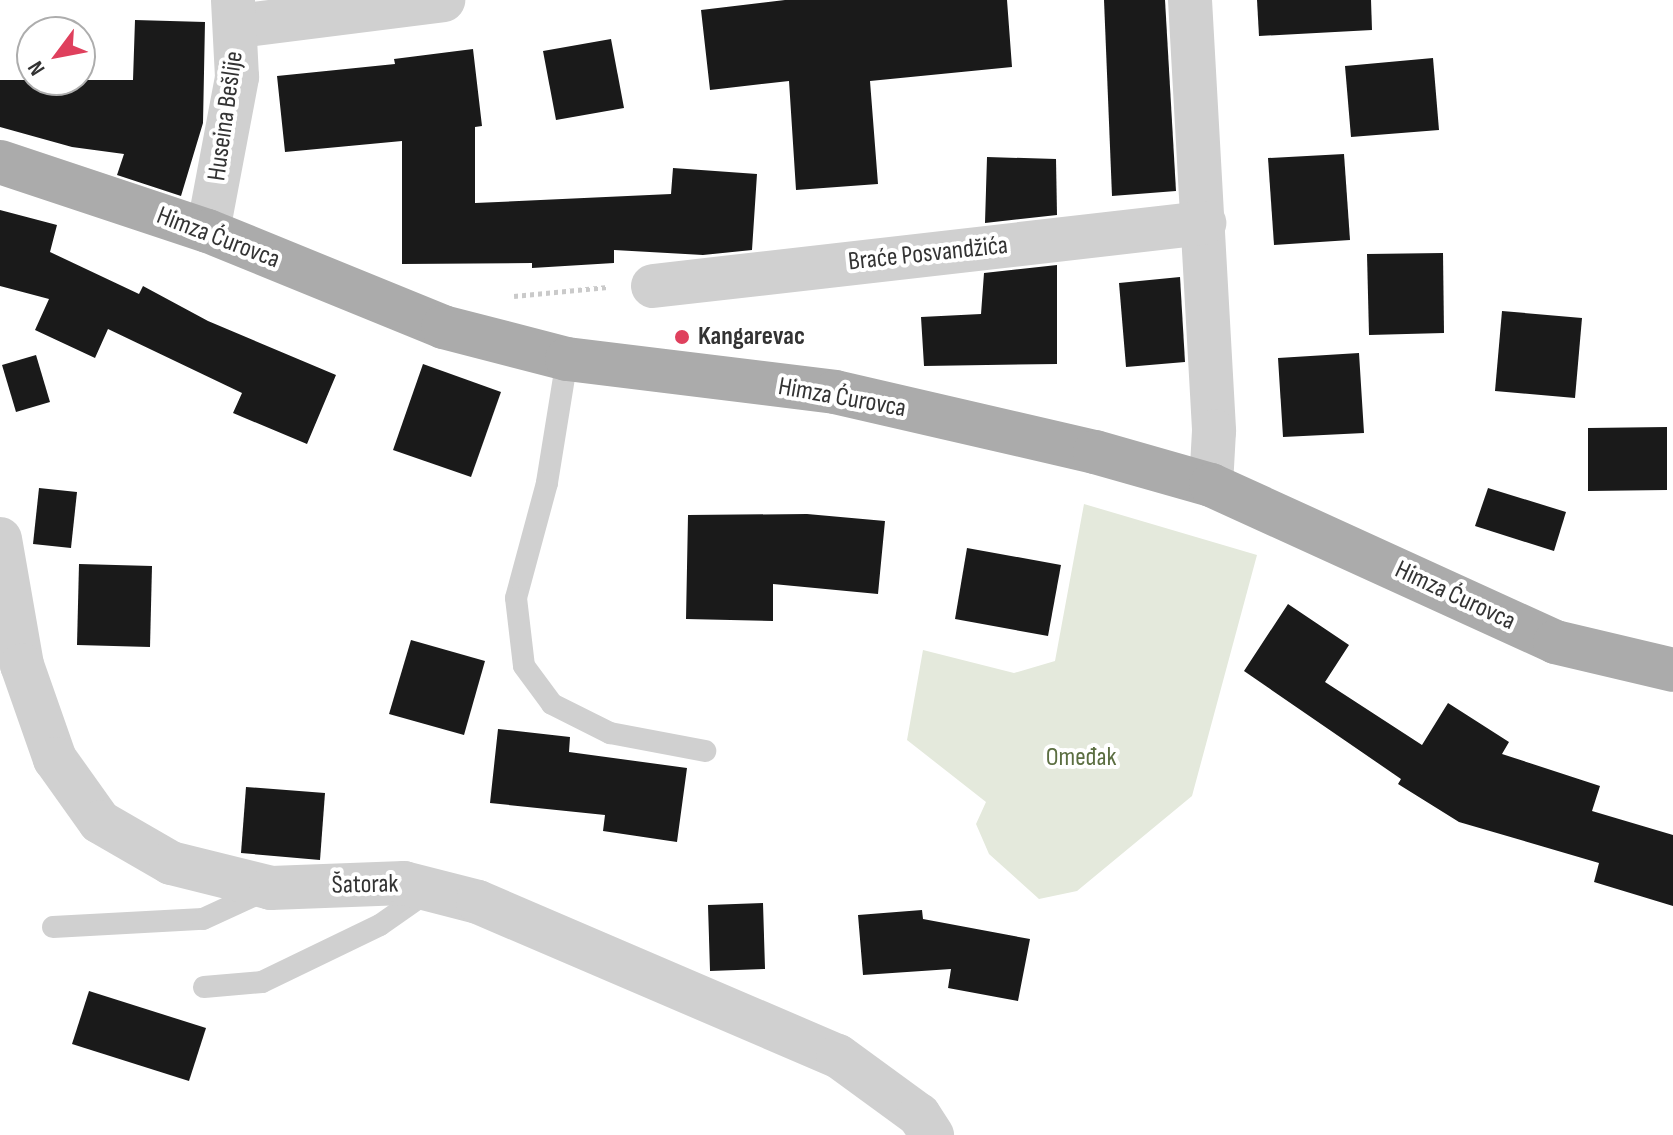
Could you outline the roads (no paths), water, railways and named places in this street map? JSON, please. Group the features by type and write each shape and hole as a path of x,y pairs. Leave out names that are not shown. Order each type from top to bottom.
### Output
{"main road":[{"name":"Himza Ćurovca","path":"0,162 208,231 443,327 567,359 835,392 1095,452 1211,485 1555,642 1673,670"}],"street":[{"path":"235,13 443,0"},
{"path":"1190,0 1204,223 1211,485"},
{"name":"Huseina Bešlije","path":"208,231 237,77 235,13"},
{"name":"Braće Posvandžića","path":"653,286 1204,223"},
{"name":"Šatorak","path":"0,539 22,665 45,732 55,759 100,822 171,863 271,888 404,883 478,902 838,1056 919,1115 932,1135"}],"lane":[{"path":"567,359 547,483 516,598 524,666 552,704 610,733 705,751"},
{"path":"53,927 203,919 271,888"},
{"path":"204,987 262,982 380,925 431,890"}],"place":[{"name":"Kangarevac","path":"682,337"}],"park label":[{"name":"Omeđak","path":"1081,758"}]}
